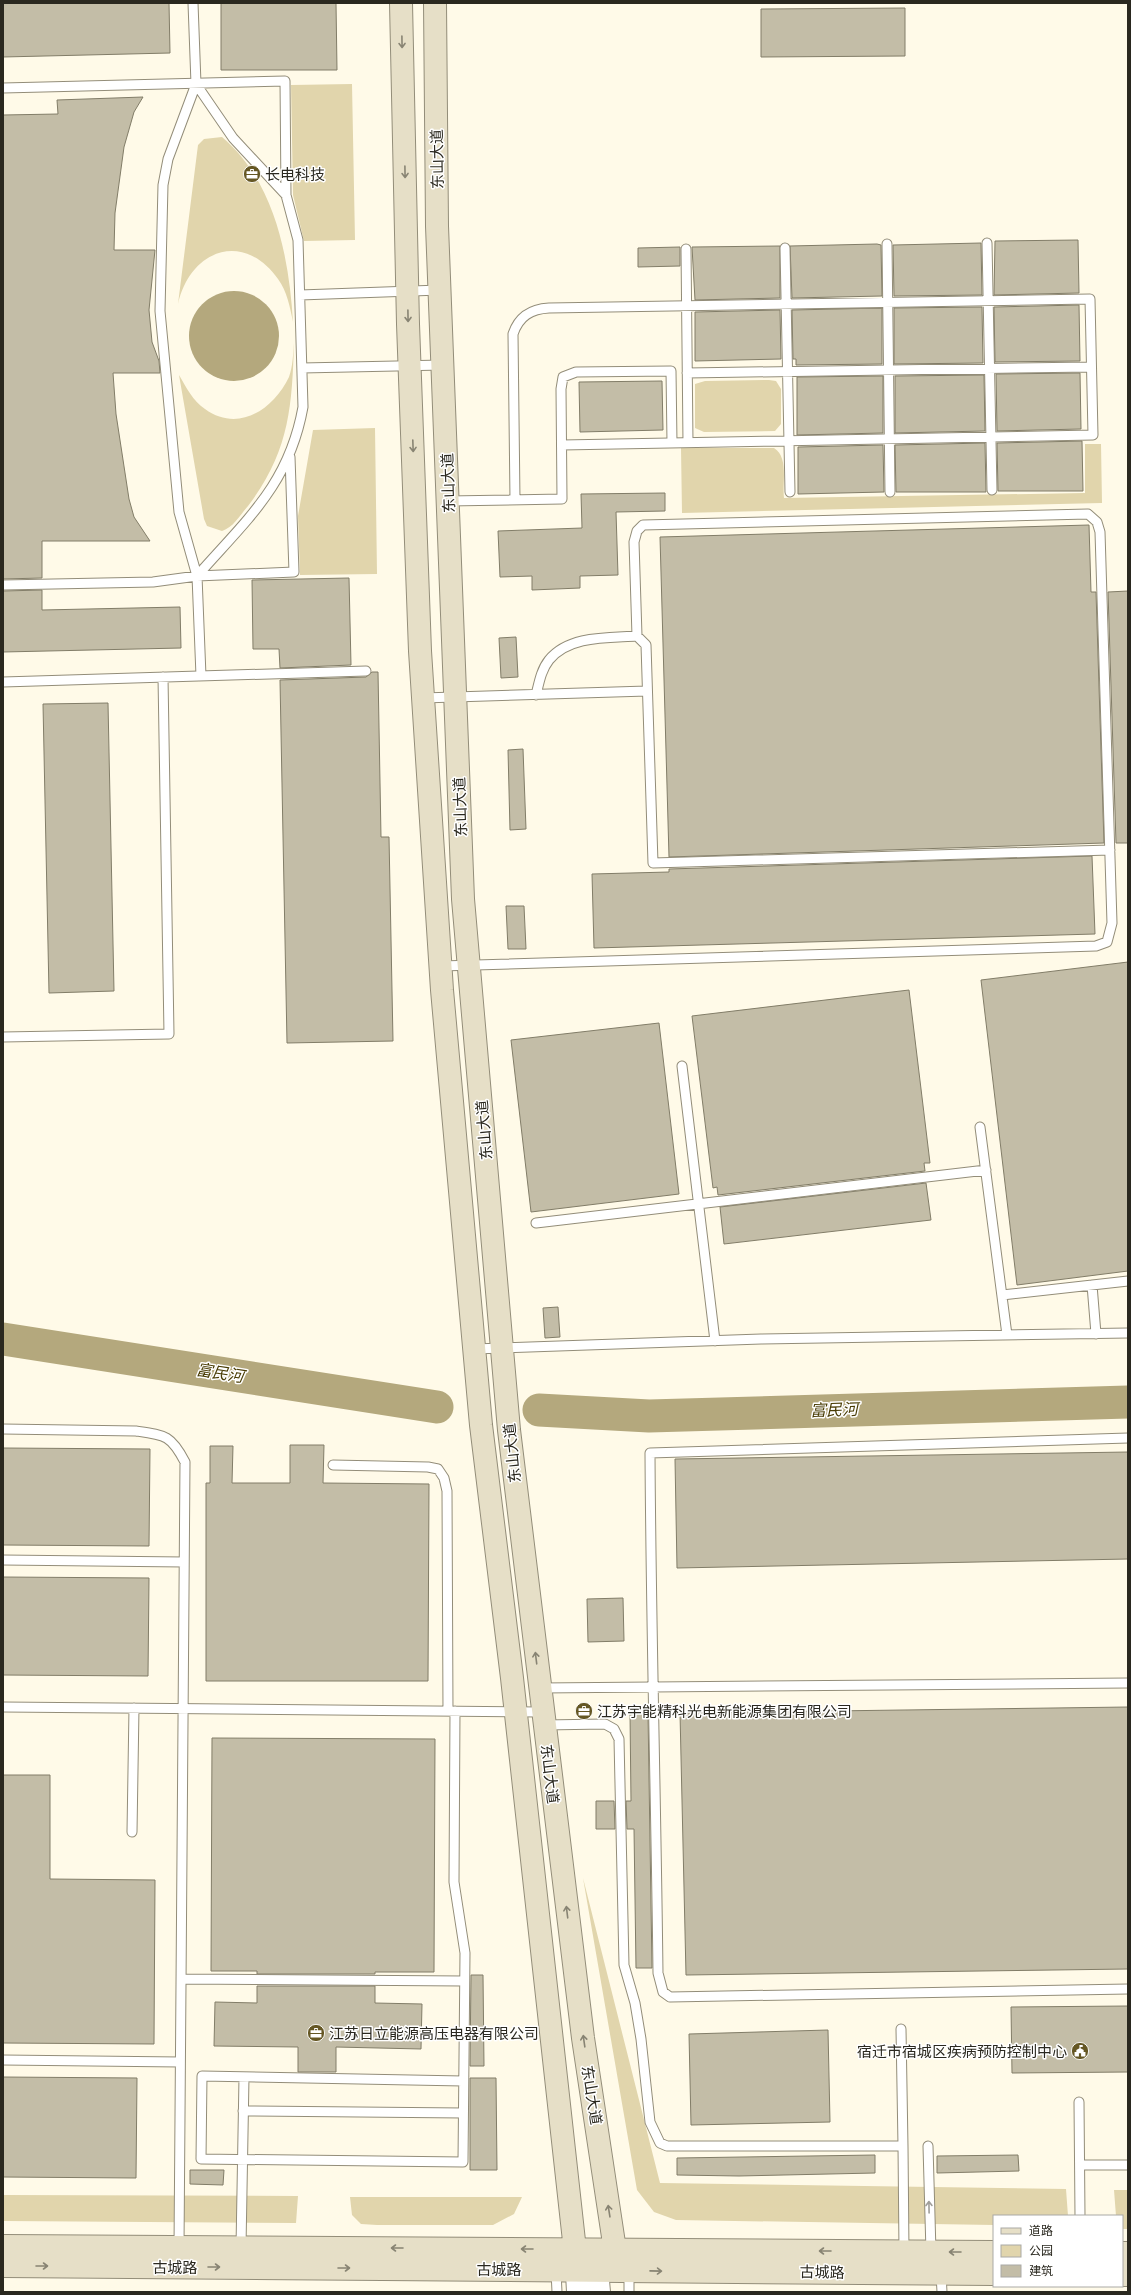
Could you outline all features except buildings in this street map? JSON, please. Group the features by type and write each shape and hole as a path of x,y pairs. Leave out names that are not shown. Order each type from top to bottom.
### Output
{"main road":[{"name":"东山大道","path":"401,3 410,366 423,698 441,966 482,1432 515,1712 567,2261"},
{"name":"东山大道","path":"435,3 440,290 463,899 486,1143 501,1348 539,1688 583,2038 626,2258"},
{"name":"古城路","path":"3,2246 179,2257 567,2261 626,2258 905,2262 934,2269 993,2274"},
{"name":"古城路","path":"934,2269 993,2252"},
{"name":"古城路","path":"3,2266 179,2257"}],"street":[{"path":"567,2261 626,2258"},
{"path":"567,2261 578,2292"},
{"path":"567,2261 599,2292"}],"lane":[{"path":"193,3 196,84 168,159 163,185 160,311 178,512 197,576 201,676"},
{"path":"3,88 284,81 286,195 298,240 303,407 298,435 290,457 264,502 197,576"},
{"path":"196,84 233,138 286,195"},
{"path":"987,243 992,490"},
{"path":"887,244 890,492"},
{"path":"785,248 790,492"},
{"path":"686,249 688,442"},
{"path":"300,295 440,290"},
{"path":"515,500 513,340 516,326 530,311 539,309 1090,298 1093,435 562,445"},
{"path":"302,368 443,365"},
{"path":"687,373 1091,367"},
{"path":"448,501 562,499 562,382 563,377 576,372 671,371 672,443"},
{"path":"3,585 153,582 197,576 294,572 290,457"},
{"path":"441,966 1096,946 1107,942 1112,922 1110,850 1100,532 1097,522 1088,514 643,525 637,531 634,542 637,636 646,645 653,863 1110,850"},
{"path":"536,695 541,674 549,660 559,650 595,638 637,636"},
{"path":"3,682 366,671"},
{"path":"3,1037 169,1034 163,677"},
{"path":"423,698 647,691"},
{"path":"682,1066 715,1341"},
{"path":"980,1127 1007,1335"},
{"path":"536,1223 986,1170"},
{"path":"1002,1295 1128,1281"},
{"path":"1092,1285 1096,1334"},
{"path":"474,1349 715,1341 1128,1333"},
{"path":"3,1429 136,1430 169,1438 185,1462 179,2257"},
{"path":"1128,1438 650,1453 652,1687 655,1713 658,1973 663,1992 670,1997 1128,1989"},
{"path":"334,1465 428,1467 438,1469 444,1478 447,1491 454,1882 465,1953 463,2162 201,2159 202,2076 463,2081"},
{"path":"3,1560 184,1562"},
{"path":"539,1688 1128,1684"},
{"path":"3,1707 515,1712 543,1718 605,1724 614,1729 620,1739 624,1965 635,2003 642,2039 650,2122 660,2143 667,2146 903,2146"},
{"path":"132,1832 134,1708"},
{"path":"181,1979 464,1981"},
{"path":"901,2029 905,2262"},
{"path":"3,2060 180,2062"},
{"path":"241,2258 244,2077"},
{"path":"1079,2102 1080,2215"},
{"path":"243,2111 463,2113"},
{"path":"928,2146 934,2269"},
{"path":"1080,2165 1128,2165"},
{"path":"626,2258 629,2292"},
{"path":"557,2292 567,2261"}],"green space":[{"path":"352,84 355,240 304,241 293,195 291,85"},
{"path":"222,137 240,155 255,176 267,198 283,247 288,272 293,322 286,294 278,279 264,264 249,255 234,251 219,253 206,259 194,270 184,285 178,304 198,145 204,139"},
{"path":"294,343 292,388 286,429 272,467 262,486 248,506 230,527 222,531 207,526 204,519 179,375 193,398 205,409 217,416 230,419 242,418 264,408 282,389 289,377 293,360"},
{"path":"705,381 776,381 781,389 781,424 775,431 704,432 695,428 695,384"},
{"path":"375,428 377,574 300,575 298,516 313,430"},
{"path":"1085,444 1101,444 1102,503 682,513 681,448 774,448 779,452 782,458 784,471 784,498 1085,493"},
{"path":"583,1878 660,2183 1066,2189 1068,2215 993,2215 993,2225 676,2220 654,2212 637,2190"},
{"path":"1114,2190 1128,2190 1128,2229 1123,2229 1123,2215 1116,2215"},
{"path":"3,2195 298,2196 296,2223 3,2221"},
{"path":"350,2197 522,2197 514,2214 493,2225 377,2225 361,2224 352,2215"}],"shaded area":[{"path":"234,291 251,295 266,304 275,319 279,336 275,353 266,368 251,377 234,381 217,377 202,368 193,353 189,336 193,319 202,304 217,295"}],"waterway":[{"name":"富民河","path":"3,1339 437,1407"},
{"name":"富民河","path":"539,1410 649,1416 1128,1402"}],"place":[{"name":"长电科技","path":"252,174"},
{"name":"江苏宇能精科光电新能源集团有限公司","path":"584,1711"},
{"name":"江苏日立能源高压电器有限公司","path":"316,2033"},
{"name":"宿迁市宿城区疾病预防控制中心","path":"1080,2051"}]}
